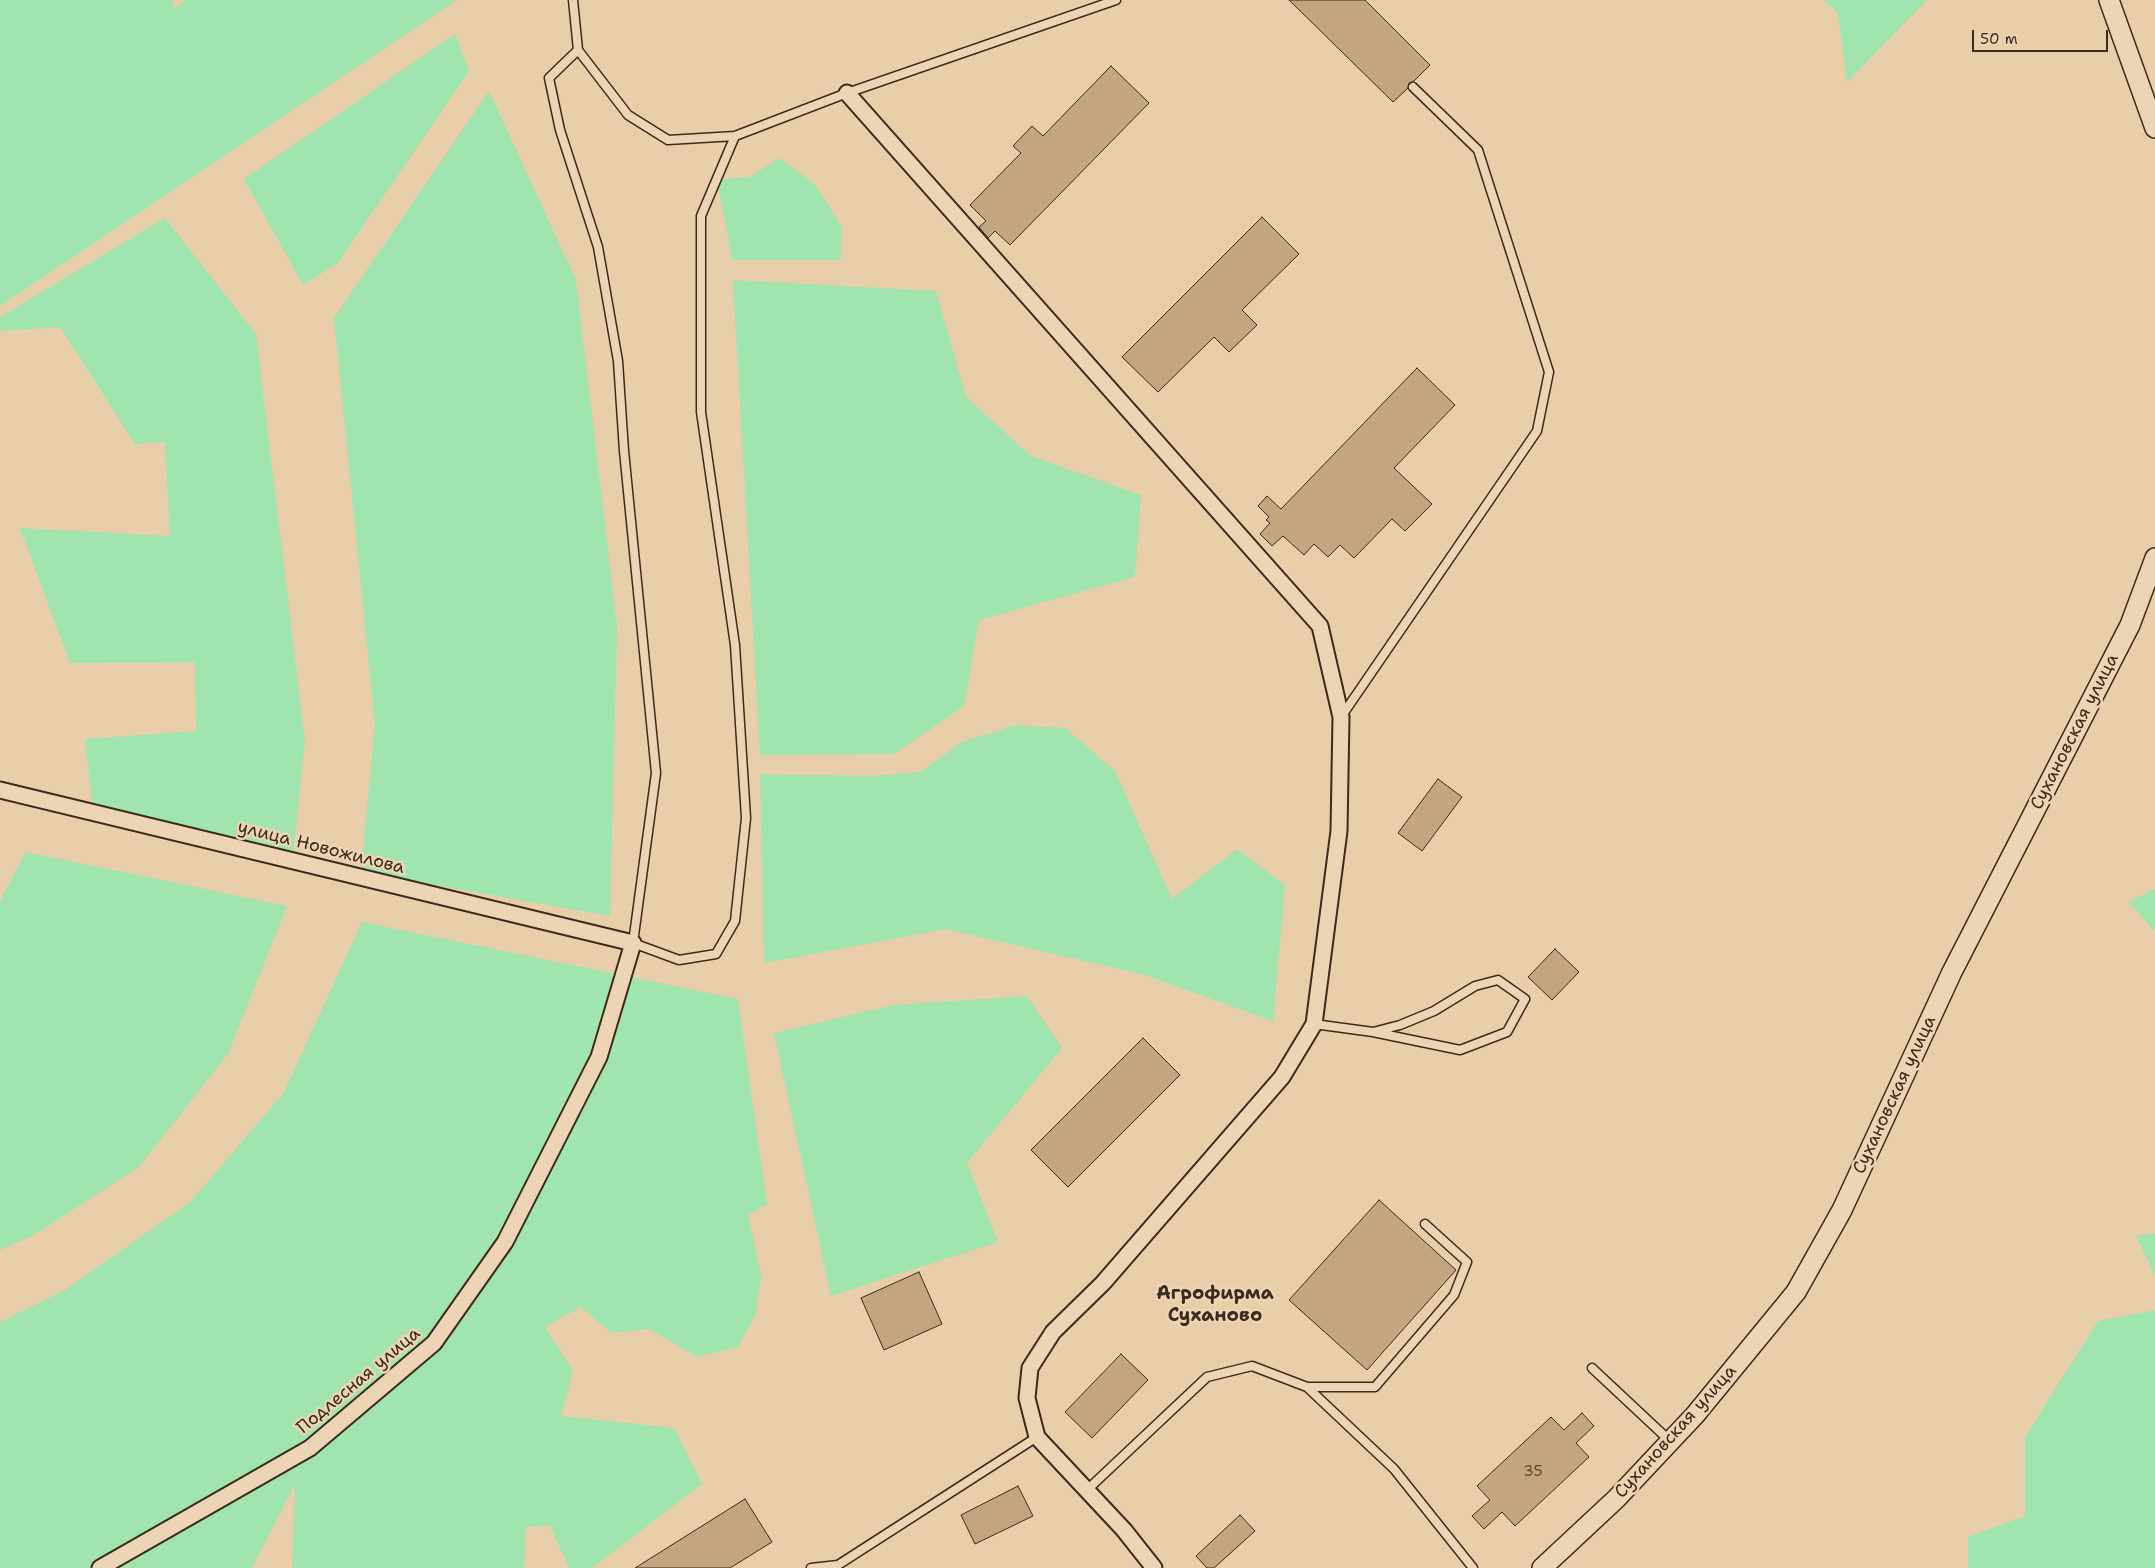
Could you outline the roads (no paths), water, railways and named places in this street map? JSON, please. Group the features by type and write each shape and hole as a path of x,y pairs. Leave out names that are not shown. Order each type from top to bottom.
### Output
{"street":[{"path":"2108,0 2155,128"},
{"path":"847,93 1320,626 1341,716 1339,831 1314,1024 1282,1078 1103,1283 1054,1332 1030,1368 1027,1398 1037,1438 1124,1530 1154,1568"},
{"name":"Сухановская улица","path":"1542,1568 1616,1499 1695,1415 1796,1292 1842,1210 1952,972 2130,624 2155,558"},
{"name":"улица Новожилова","path":"0,790 634,943"},
{"name":"Подлесная улица","path":"100,1568 310,1448 434,1343 505,1242 599,1057 634,943"}],"lane":[{"path":"573,0 578,50 628,115 668,140 735,136 847,93 1116,0"},
{"path":"578,50 550,78 560,130 598,247 618,361 624,451 656,773 634,943 679,960 716,954 734,921 746,818 735,645 701,412 701,216 735,136"},
{"path":"1341,716 1537,431 1550,372 1478,150 1413,87"},
{"path":"1314,1024 1373,1032 1460,1050 1507,1032 1525,999 1498,980 1475,986 1434,1011 1400,1025 1373,1032"},
{"path":"1087,1490 1207,1377 1252,1366 1307,1386 1375,1387 1454,1295 1467,1262 1426,1224"},
{"path":"1592,1368 1670,1442"},
{"path":"1307,1386 1394,1469 1473,1568"},
{"path":"811,1568 838,1567 1037,1438"}],"district":[{"name":"Агрофирма Суханово","path":"1215,1305"}]}
